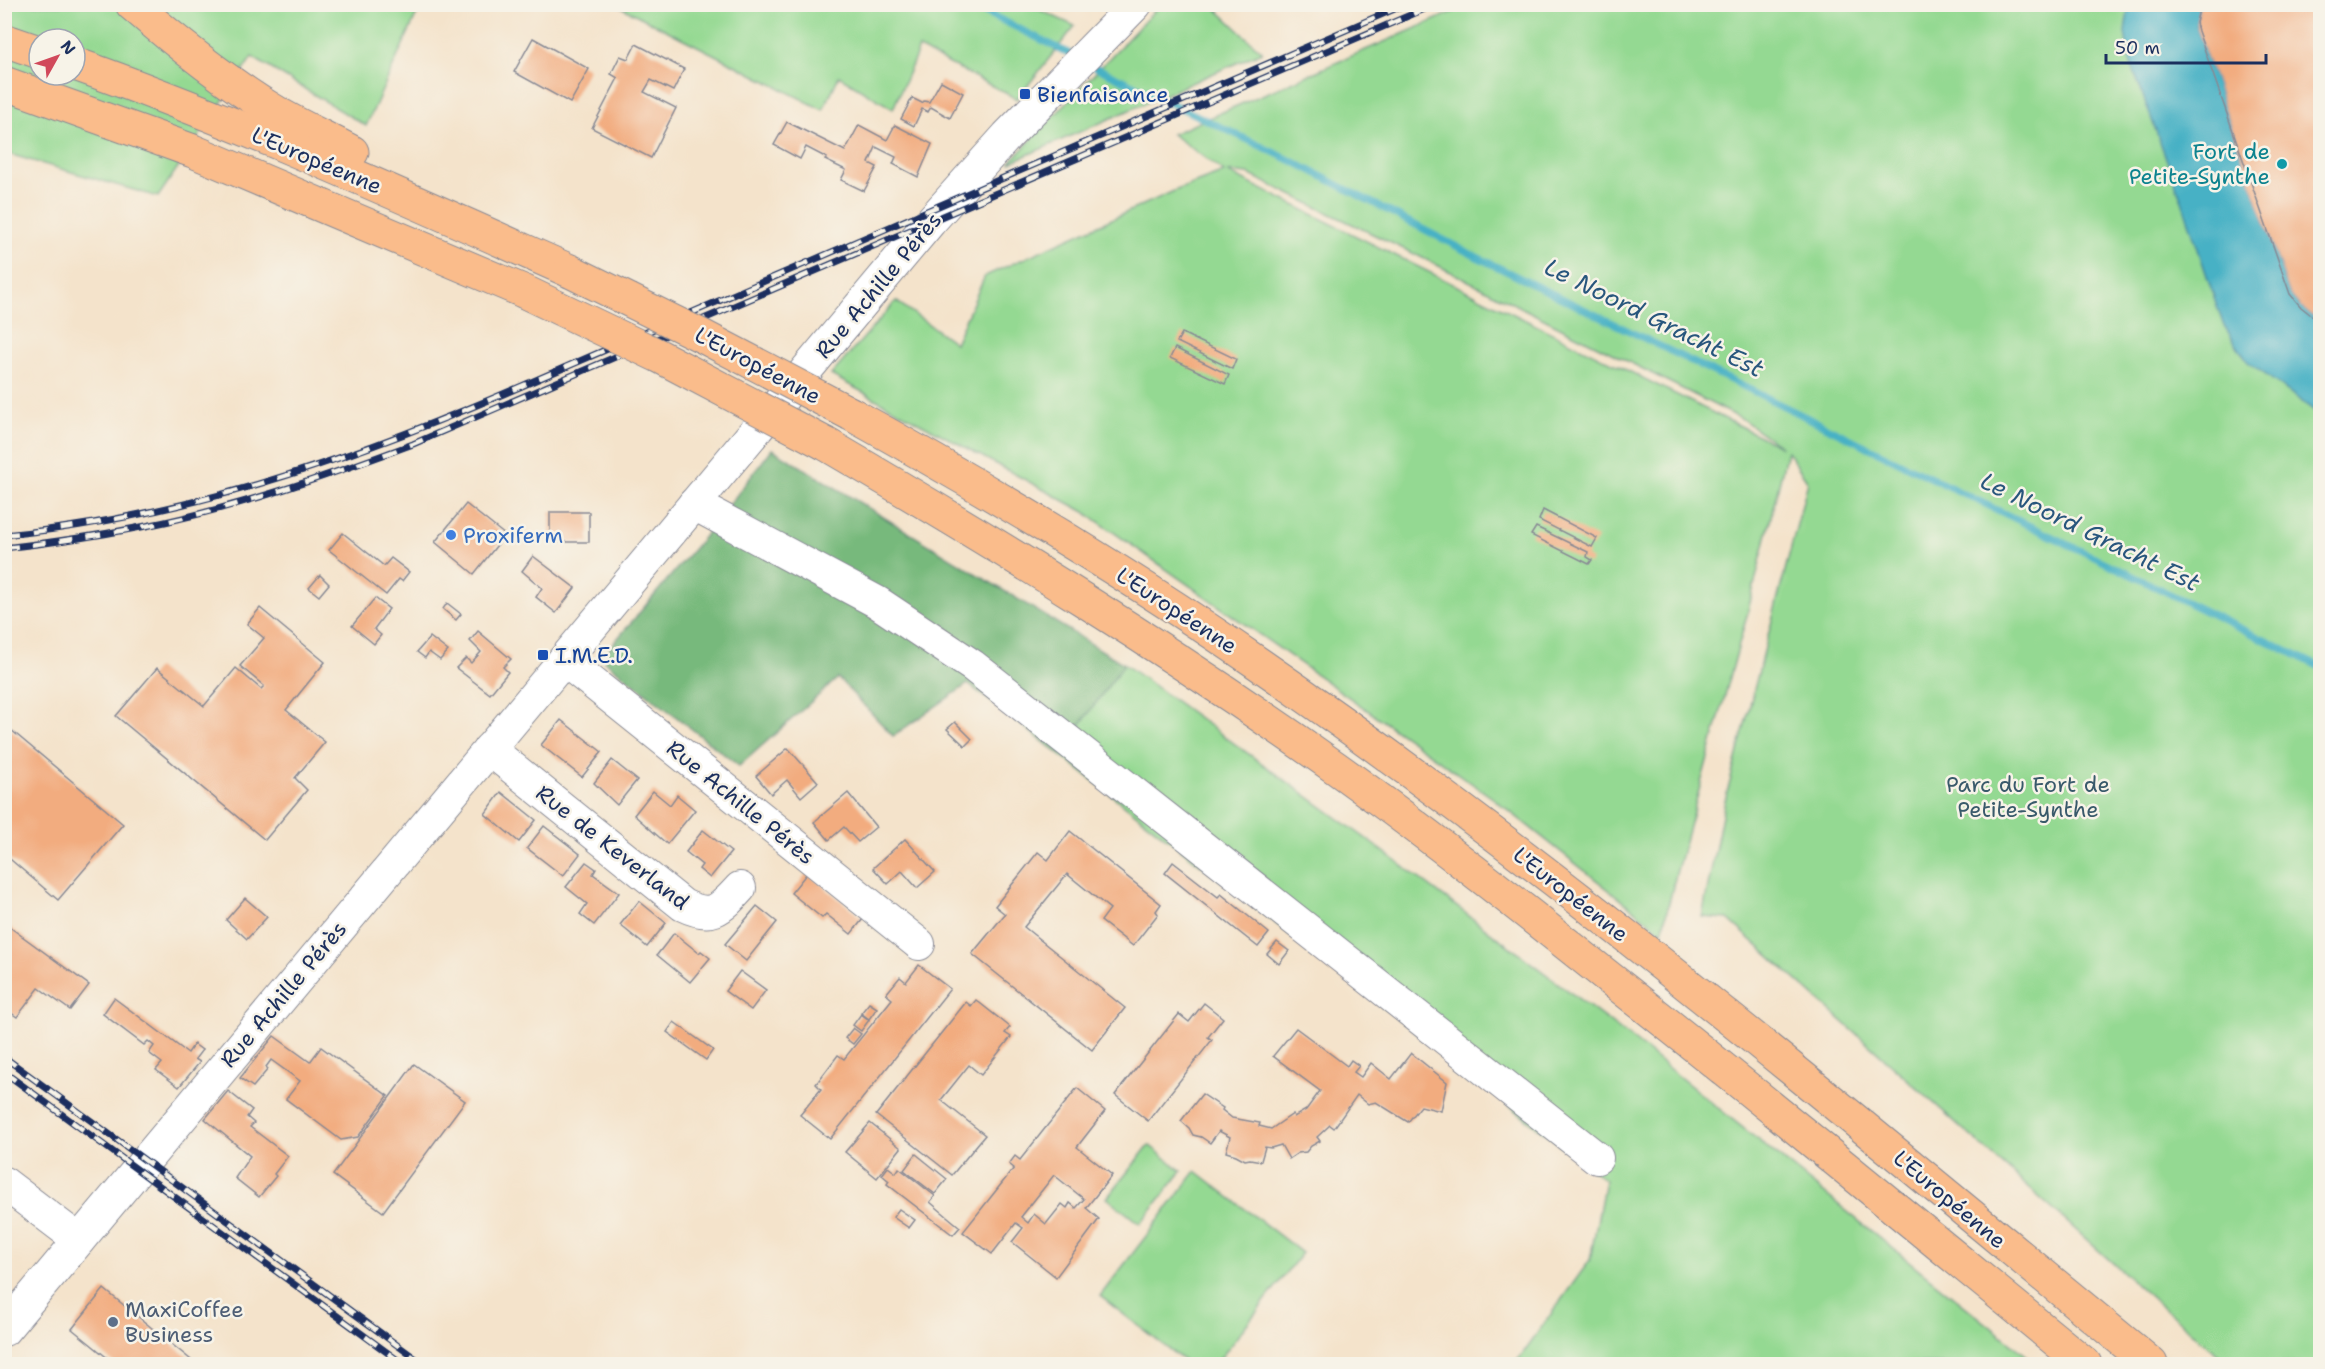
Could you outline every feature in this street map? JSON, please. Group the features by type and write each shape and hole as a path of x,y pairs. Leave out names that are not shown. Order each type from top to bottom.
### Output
{"highway":[{"path":"132,4 211,68 280,114 431,191 570,271"},
{"path":"4,40 27,48"},
{"name":"L'Européenne","path":"87,69 234,124 570,271 704,337 851,414 1043,525 1254,660 1456,805 1716,1008 2151,1365"},
{"name":"L'Européenne","path":"4,83 122,124 267,181 523,291 659,356 826,444 1035,568 1240,701 1433,840 1692,1042 2085,1365"},
{"path":"4,104 139,147 267,181"}],"street":[{"name":"Rue Achille Pérès","path":"4,1330 930,222 1007,136 1136,4"},
{"path":"694,504 889,609 973,666 1597,1158"},
{"name":"Rue Achille Pérès","path":"564,660 919,944"},
{"name":"Rue de Keverland","path":"489,749 683,904 698,912 713,911 722,906 740,888"},
{"path":"4,1183 79,1240"}],"green space":[{"path":"1161,4 1212,5 1262,52 1009,163"},
{"path":"4,5 421,5 366,126 252,57 158,197 5,153"},
{"path":"617,5 1029,5 1075,26 1017,99 919,48 893,109 839,76 823,110"},
{"name":"Parc du Fort de Petite-Synthe","path":"1469,5 2320,5 2320,1364 2229,1364 2153,1299 1728,919 1702,917 1724,805 1808,482 1787,451 1746,619 1662,932 1494,799 1083,511 831,375 896,301 955,343 985,276 1174,191 1224,172 1172,134","holes":["1227,172 1248,174 1435,264 1742,419 1782,447"]},
{"path":"772,449 1124,664 1059,754 968,684 893,736 838,678 739,766 601,658 713,526"},
{"path":"1124,664 1375,845 1636,1042 2037,1364 1515,1364 1590,1260 1605,1180 1059,754"},
{"path":"1149,1145 1182,1171 1140,1224 1107,1198"},
{"path":"1196,1171 1302,1253 1216,1364 1188,1364 1100,1296"}],"water":[{"path":"2129,5 2200,5 2196,23 2198,31 2290,294 2301,307 2320,322 2320,415 2247,361 2223,324 2182,201 2129,58 2125,32"}],"building":[{"name":"Fort de Petite-Synthe","path":"2200,4 2320,4 2320,322 2301,307 2290,294 2198,31 2196,23"},
{"path":"533,38 589,69 570,103 514,72"},
{"path":"636,44 684,69 673,91 651,80 644,92 676,108 651,158 592,128 618,78 611,74 620,56 628,59"},
{"path":"941,81 963,93 950,118 931,107 928,112 922,109 914,126 901,119 912,98 922,103 929,102"},
{"path":"787,122 845,151 859,125 887,140 895,125 932,144 918,177 893,164 896,157 876,147 869,163 877,167 864,191 841,180 846,170 806,147 800,159 774,145"},
{"path":"1182,333 1236,359 1232,369 1177,342"},
{"path":"1175,348 1229,375 1225,384 1170,358"},
{"path":"466,504 505,535 474,574 435,542"},
{"path":"1543,510 1597,538 1592,547 1539,520"},
{"path":"550,512 589,512 589,542 550,542"},
{"path":"1536,527 1588,552 1587,557 1592,560 1589,564 1531,535"},
{"path":"343,533 384,566 391,558 409,572 402,581 399,579 386,595 329,550"},
{"path":"533,556 575,588 556,613 536,597 542,588 522,571"},
{"path":"320,575 329,584 319,596 309,588"},
{"path":"375,598 389,609 374,629 381,635 374,644 352,626"},
{"path":"447,603 461,614 456,620 443,609"},
{"path":"260,608 325,662 286,710 325,742 295,778 307,790 265,840 116,716 157,668 204,706 236,668 261,689 264,686 240,666 264,638 247,624"},
{"path":"478,631 511,659 503,667 508,672 490,694 456,668 466,658 471,663 481,652 470,641"},
{"path":"430,637 448,651 440,660 429,652 425,658 417,652"},
{"path":"561,720 602,752 582,777 541,745"},
{"path":"955,722 972,739 965,746 947,729"},
{"path":"4,724 123,824 58,900 4,854"},
{"path":"788,748 818,782 801,797 787,780 771,794 756,776"},
{"path":"612,760 637,780 617,805 594,783"},
{"path":"653,791 670,805 677,795 695,810 667,844 634,815"},
{"path":"501,792 536,820 519,842 485,814"},
{"path":"848,793 876,827 858,842 844,827 829,840 814,822"},
{"path":"544,826 580,854 563,876 527,848"},
{"path":"703,830 731,852 710,878 699,869 702,865 686,852"},
{"path":"1070,831 1161,904 1156,911 1158,914 1133,946 1101,921 1110,909 1067,874 1024,927 1125,1008 1092,1050 972,954 1005,914 995,906 1038,852 1048,860"},
{"path":"905,839 935,872 917,888 902,871 888,884 873,868"},
{"path":"586,862 596,869 593,874 619,893 594,925 580,914 587,904 566,887"},
{"path":"1173,862 1218,897 1221,894 1269,933 1258,947 1165,873"},
{"path":"807,873 863,919 851,934 826,914 822,918 791,893"},
{"path":"245,898 267,917 247,939 226,920"},
{"path":"639,901 666,923 647,947 620,925"},
{"path":"757,906 777,922 746,961 725,944"},
{"path":"4,923 89,985 70,1010 39,988 17,1017 4,1008"},
{"path":"674,933 699,953 701,951 710,958 690,982 657,955"},
{"path":"1277,942 1289,951 1279,964 1267,954"},
{"path":"919,965 950,989 830,1139 800,1115 821,1089 816,1084 838,1055 844,1059 892,999 886,994 900,977 906,982"},
{"path":"740,971 766,990 751,1010 725,991"},
{"path":"114,998 188,1053 194,1044 202,1050 195,1059 200,1062 179,1087 156,1070 162,1063 149,1053 154,1046 148,1041 144,1045 103,1014"},
{"path":"976,1000 1010,1027 1005,1033 1011,1037 981,1075 969,1065 941,1100 985,1135 952,1175 876,1115 966,1002 971,1006"},
{"path":"869,1003 877,1008 869,1019 861,1013"},
{"path":"1204,1003 1223,1018 1208,1037 1212,1040 1148,1121 1115,1095 1179,1014 1189,1022"},
{"path":"861,1014 869,1020 861,1031 853,1025"},
{"path":"674,1022 713,1050 706,1060 667,1032"},
{"path":"853,1028 861,1034 853,1044 845,1038"},
{"path":"1296,1028 1347,1066 1351,1060 1359,1066 1354,1072 1361,1077 1371,1063 1391,1079 1411,1053 1447,1082 1441,1111 1421,1106 1408,1122 1376,1102 1368,1104 1357,1095 1334,1128 1330,1125 1317,1137 1320,1141 1306,1152 1298,1153 1289,1159 1281,1145 1265,1147 1261,1161 1245,1160 1226,1152 1230,1137 1219,1131 1210,1143 1193,1135 1181,1121 1202,1094 1223,1108 1222,1110 1232,1118 1260,1123 1259,1126 1271,1129 1293,1114 1294,1117 1306,1110 1320,1091 1273,1056"},
{"path":"274,1036 310,1062 321,1047 388,1096 358,1137 341,1140 286,1099 300,1081 271,1060 266,1067 268,1069 253,1087 240,1078"},
{"path":"414,1064 465,1101 383,1212 333,1175"},
{"path":"1077,1088 1105,1111 1077,1147 1112,1175 1086,1208 1099,1219 1056,1277 1012,1242 1023,1228 1016,1223 992,1254 963,1232 1014,1168 1009,1164 1015,1156 1020,1160","holes":["1054,1175 1084,1199 1076,1208 1070,1203 1067,1208 1062,1204 1046,1224 1034,1214 1028,1223 1021,1217"]},
{"path":"228,1091 252,1110 247,1117 254,1123 250,1127 288,1156 259,1197 235,1178 250,1156 205,1119"},
{"path":"870,1123 901,1148 877,1178 845,1152"},
{"path":"916,1154 947,1179 935,1194 904,1170"},
{"path":"888,1167 896,1173 899,1168 935,1196 930,1202 960,1227 953,1235 887,1184 889,1181 882,1175"},
{"path":"899,1209 915,1220 909,1228 893,1217"},
{"path":"104,1289 196,1364 115,1364 72,1329"}],"waterway":[{"name":"Le Noord Gracht Est","path":"969,4 1074,56"},
{"name":"Le Noord Gracht Est","path":"1089,64 1296,163 1475,256 2320,667"}],"railway":[{"path":"4,535 133,516 196,501 319,465 441,420 1406,4"},
{"path":"4,548 56,542 176,520 244,502 413,444 1436,4"},
{"path":"4,1057 423,1364"},
{"path":"4,1072 403,1364"}],"place":[{"name":"Bienfaisance","path":"1025,94"},
{"name":"Fort de Petite-Synthe","path":"2282,164"},
{"name":"Proxiferm","path":"451,535"},
{"name":"I.M.E.D.","path":"543,655"},
{"name":"MaxiCoffee Business","path":"113,1322"}]}
